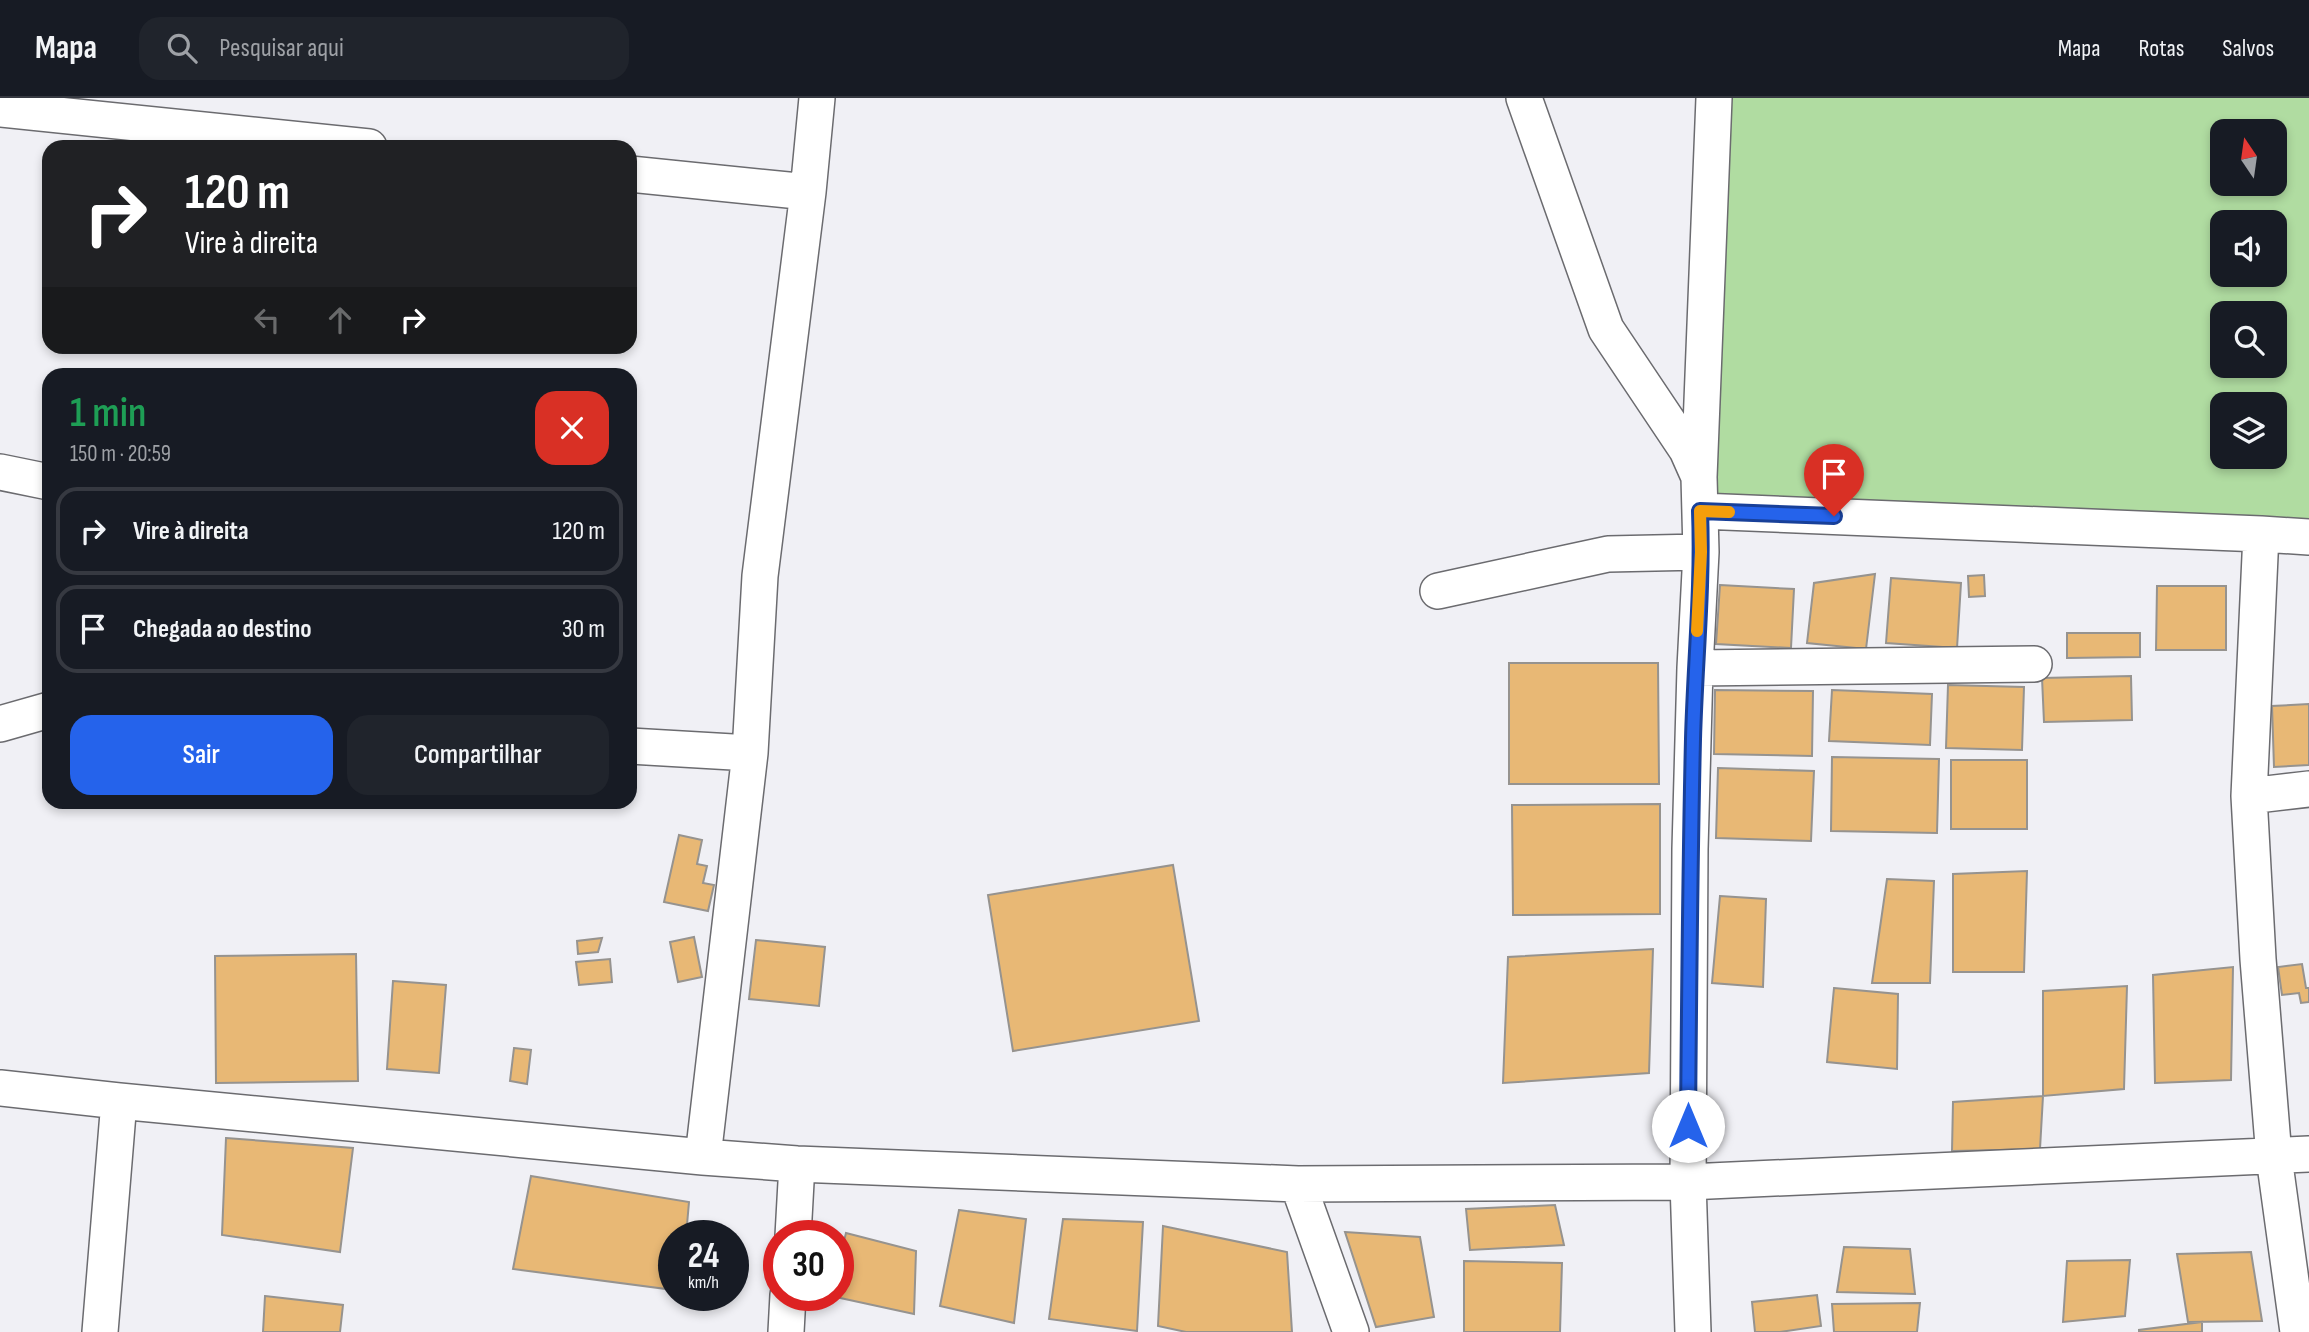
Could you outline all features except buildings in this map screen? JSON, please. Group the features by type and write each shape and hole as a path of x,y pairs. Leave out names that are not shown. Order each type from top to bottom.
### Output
{"street":[{"path":"704,1157 750,753 760,576 808,192 817,98"},
{"path":"1524,98 1606,329 1687,450 1700,494"},
{"path":"1693,1332 1688,1182 1690,849 1714,98"},
{"path":"0,109 301,140"},
{"path":"637,175 808,192"},
{"path":"0,472 42,481"},
{"path":"1700,494 2309,537"},
{"path":"2261,534 2249,796 2258,959 2274,1157 2298,1332"},
{"path":"1438,591 1608,554 1701,552"},
{"path":"1695,668 2034,664"},
{"path":"0,724 42,712"},
{"path":"637,746 750,753"},
{"path":"2249,796 2309,789"},
{"path":"0,1087 119,1101 797,1164 1298,1184 1688,1182 2309,1154"},
{"path":"100,1332 119,1101"},
{"path":"794,1220 797,1164"},
{"path":"1298,1184 1351,1332"},
{"path":"786,1332 787,1311"}],"green space":[{"path":"1721,98 2309,98 2309,519 1711,494"}],"slow traffic":[{"path":"1697,631 1700,511 1729,512"}],"route":[{"path":"1688,1126 1690,849 1701,552 1700,511 1834,516"}]}
